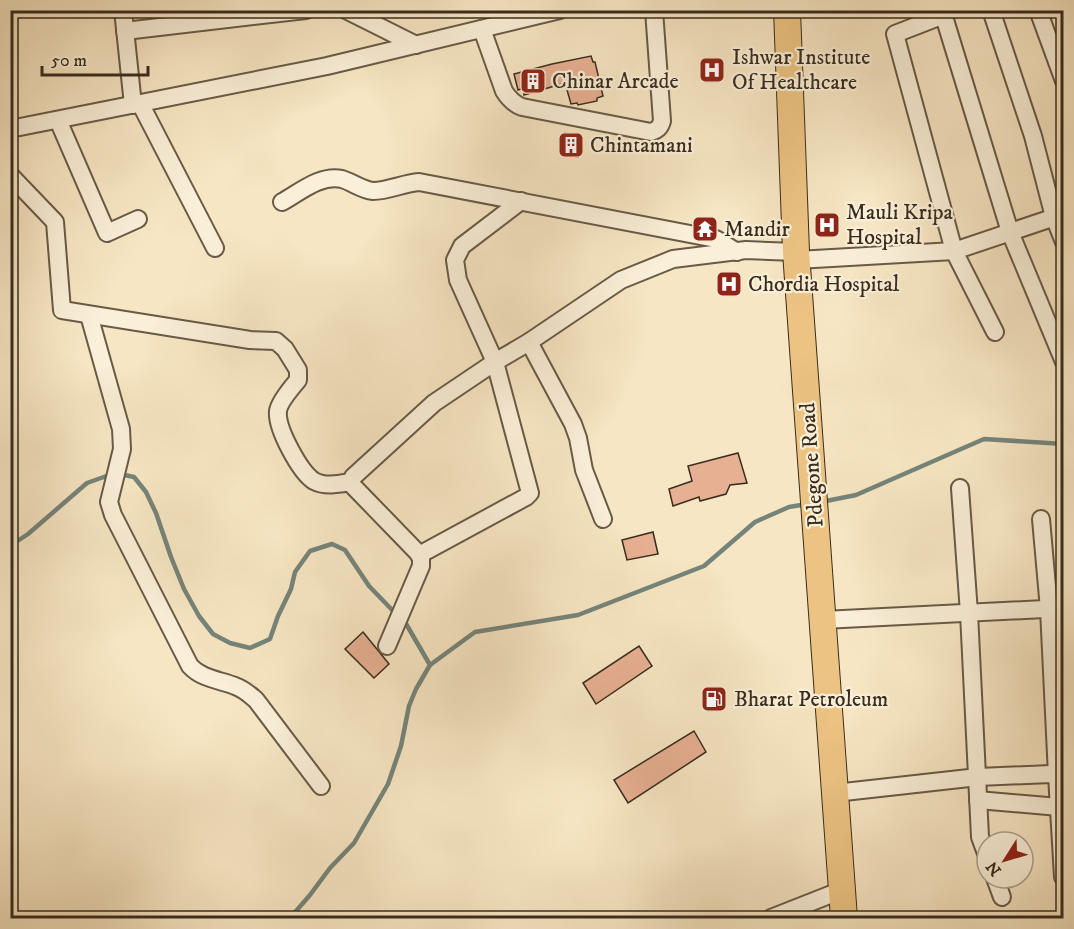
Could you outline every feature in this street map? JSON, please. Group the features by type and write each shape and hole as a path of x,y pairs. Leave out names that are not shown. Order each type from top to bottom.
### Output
{"highway":[{"name":"Pdegone Road","path":"786,10 797,256 844,918"}],"street":[{"path":"123,10 136,104 215,248"},
{"path":"125,31 306,10"},
{"path":"346,10 416,45"},
{"path":"10,129 327,66 482,29 526,14 560,10"},
{"path":"482,29 504,91 516,105 651,132 656,130 662,121 654,10"},
{"path":"991,10 1059,216 1064,242"},
{"path":"1038,10 1064,81"},
{"path":"995,332 954,251 895,34 945,12 1010,232 1064,362"},
{"path":"58,120 107,233 138,219"},
{"path":"10,175 55,222 62,310 250,340 276,341 285,349 298,370 298,380 278,409 279,423 285,440 303,471 315,481 328,485 351,482"},
{"path":"282,202 319,181 331,178 373,191 419,182 716,239 737,252"},
{"path":"419,555 530,493 495,362 458,280 455,260 462,246 521,201"},
{"path":"351,482 352,477 434,403 621,280 673,259 746,250 797,256 954,251 1059,216"},
{"path":"89,315 121,429 122,448 109,502 113,515 190,666 203,675 247,692 256,700 321,786"},
{"path":"529,342 573,424 584,470 603,519"},
{"path":"351,482 421,558 421,566 390,639"},
{"path":"960,488 969,613 980,830"},
{"path":"1041,519 1056,608 1064,877"},
{"path":"823,620 1056,608"},
{"path":"835,793 978,777 1052,774 1060,776"},
{"path":"978,800 1061,808"},
{"path":"771,918 842,890"},
{"path":"999,890 1002,897"}],"building":[{"name":"Chinar Arcade","path":"591,56 595,62 603,96 597,98 597,101 571,104 565,83 524,95 524,88 518,90 514,74"},
{"name":"Chintamani","path":"565,133 582,137 578,157 561,153"},
{"path":"738,453 747,483 730,485 726,494 700,501 699,497 673,506 669,489 692,481 688,466"},
{"path":"653,532 658,554 627,560 622,540"},
{"path":"363,632 389,664 374,678 345,649"},
{"path":"639,646 652,666 596,704 583,683"},
{"path":"694,731 706,752 628,803 614,780"}],"waterway":[{"path":"821,502 856,495 984,439 1064,444"},
{"path":"10,546 28,534 87,483 115,473 134,477 146,492 184,589 199,616 213,634 230,643 250,648 270,639 291,589 295,572 310,551 332,544 345,550 369,586 396,614"},
{"path":"290,918 330,868 354,843 388,784 401,746 409,706 430,665 475,632 578,615 704,566 755,522 789,507 807,504"},
{"path":"402,619 430,665"}],"place":[{"name":"Ishwar Institute Of Healthcare","path":"712,70"},
{"name":"Chinar Arcade","path":"533,81"},
{"name":"Chintamani","path":"571,145"},
{"name":"Mauli Kripa Hospital","path":"827,225"},
{"name":"Mandir","path":"705,229"},
{"name":"Chordia Hospital","path":"729,284"},
{"name":"Bharat Petroleum","path":"714,699"}]}
